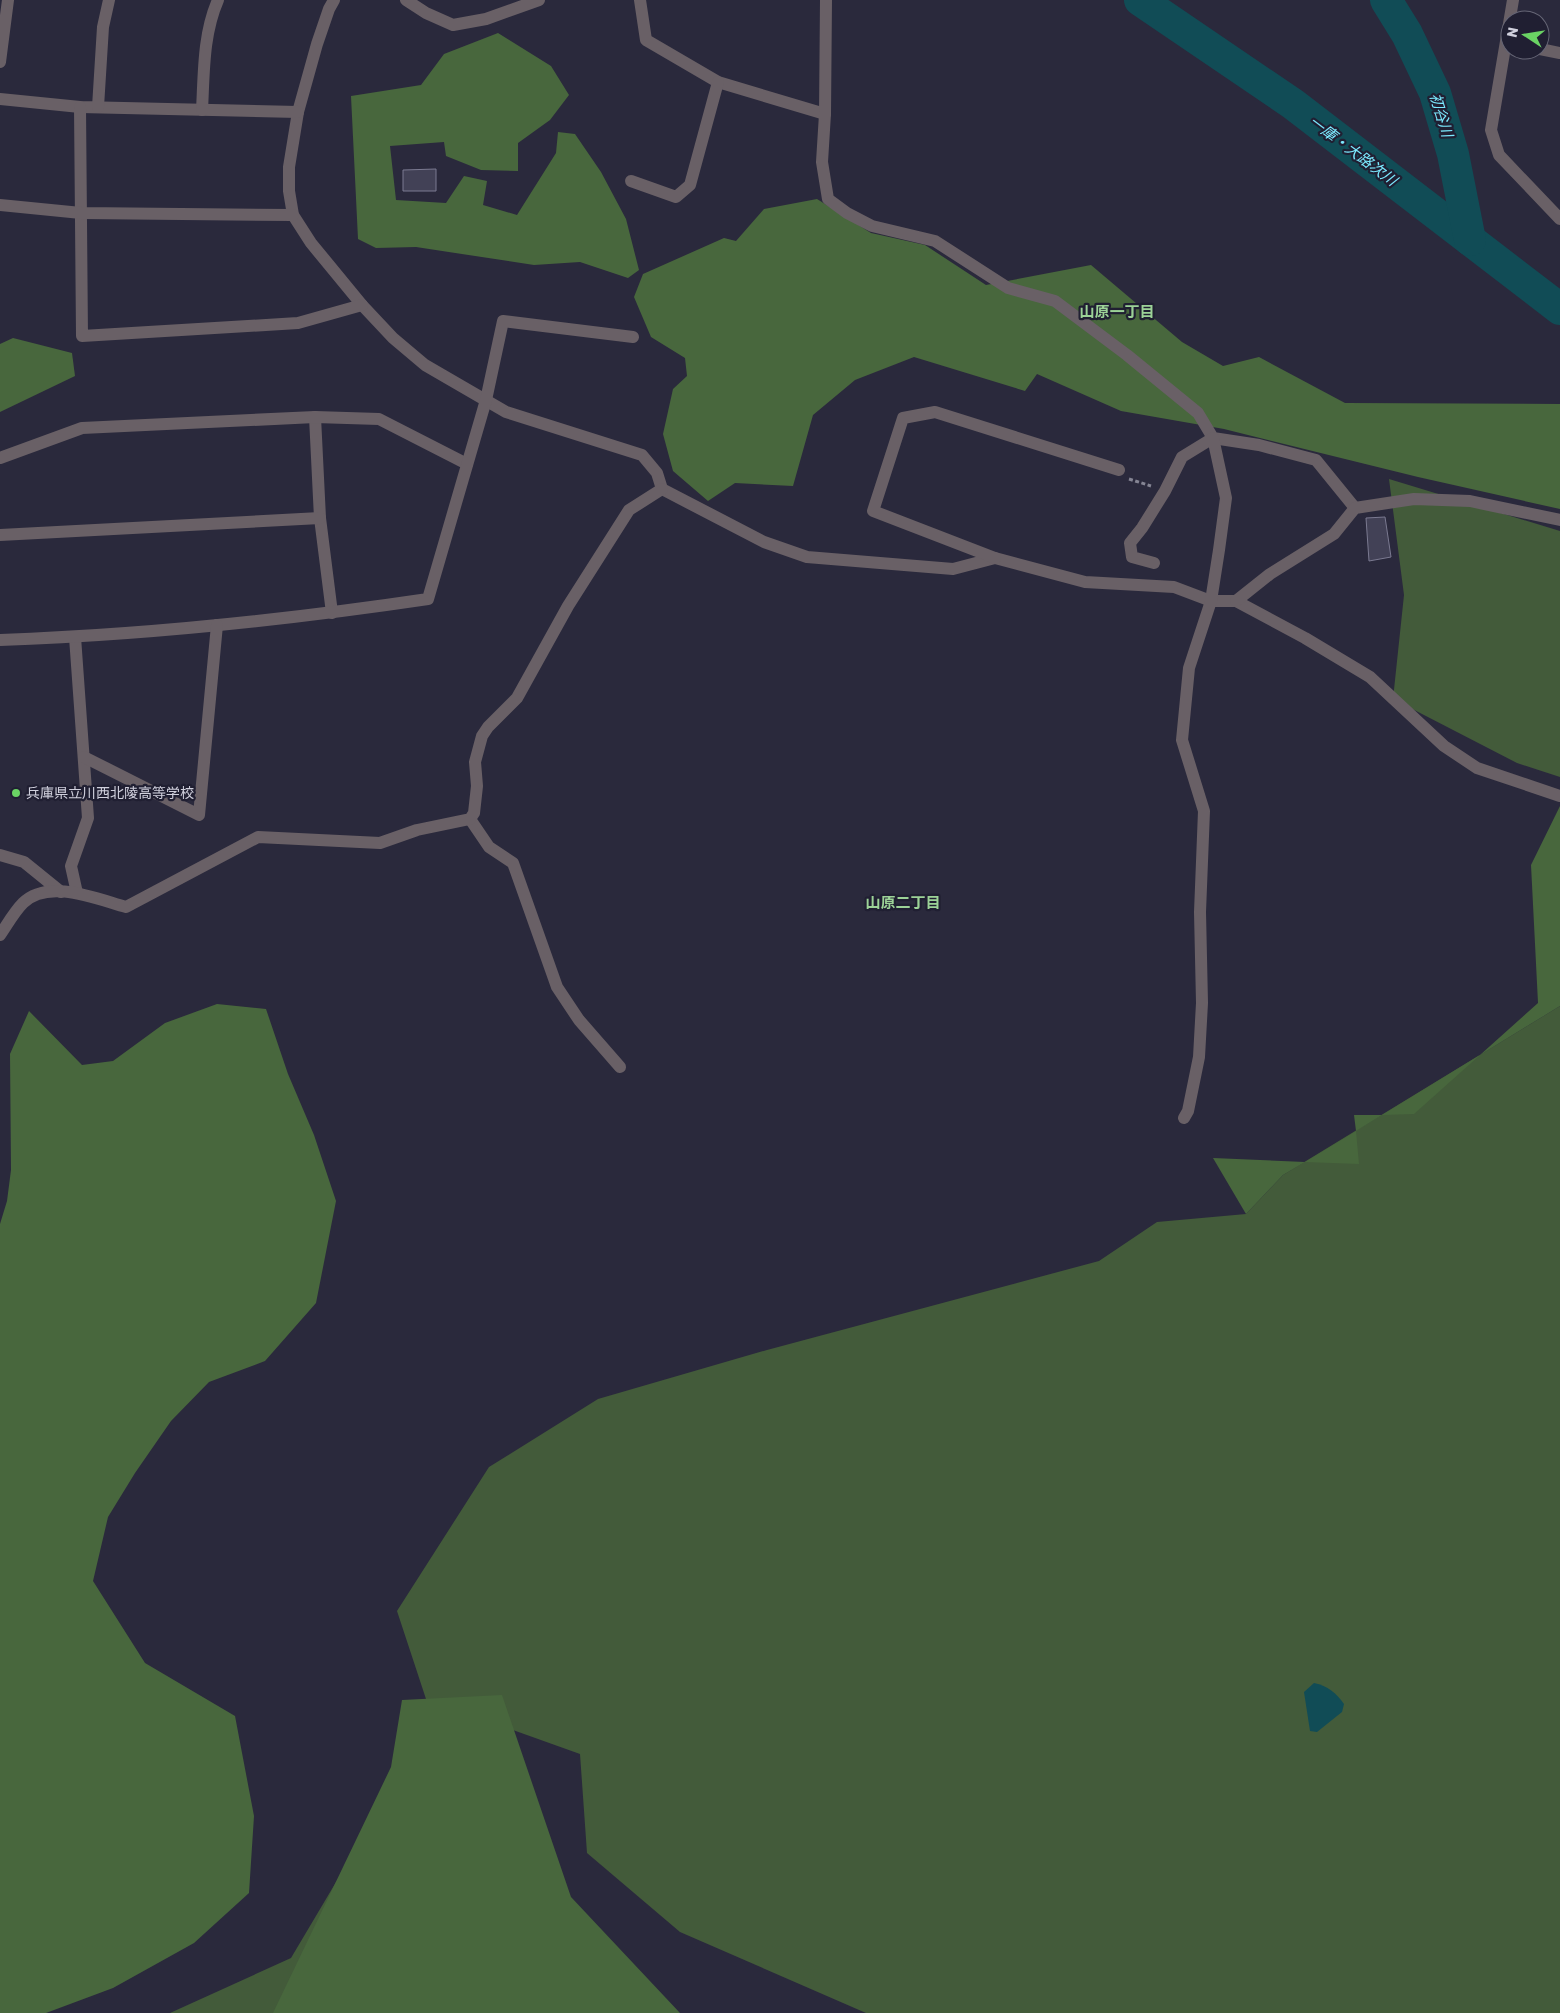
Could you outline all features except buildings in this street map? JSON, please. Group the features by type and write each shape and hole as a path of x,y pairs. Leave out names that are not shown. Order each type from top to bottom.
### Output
{"street":[{"path":"0,62 8,0"},
{"path":"98,107 103,27 109,0"},
{"path":"202,110 205,47 212,12 218,0"},
{"path":"334,0 317,44 298,112 289,167 289,191 293,215 311,243 362,305 393,338 425,365 506,412 642,455 657,473 662,489 764,542 807,557 953,569 995,558"},
{"path":"406,0 426,13 453,25 486,19 539,0"},
{"path":"640,0 646,40 718,82 825,114"},
{"path":"826,0 825,114 822,162 828,199 847,213 872,226 935,240 1008,288 1055,301 1127,355 1198,413 1213,438 1226,498 1220,550 1211,601 1189,668 1182,740 1204,811 1200,912 1202,1003 1199,1057 1188,1111 1184,1118"},
{"path":"1505,60 1491,130 1499,155 1560,219"},
{"path":"631,181 676,197 690,185 718,82"},
{"path":"0,99 98,107 298,112"},
{"path":"80,106 82,336 298,323 362,305"},
{"path":"0,205 81,213 293,215"},
{"path":"0,640 75,638 217,625 332,613 428,599 486,400 503,321 633,337"},
{"path":"1119,470 934,412 903,418 873,511 995,558 1085,582 1174,586 1211,601 1236,601 1297,633 1370,677 1444,746 1477,768 1560,796"},
{"path":"0,458 82,428 315,417 379,419 467,464"},
{"path":"315,417 320,518 332,613"},
{"path":"1154,563 1132,557 1130,543 1142,528 1165,491 1182,457 1213,438 1259,445 1316,460 1355,508"},
{"path":"0,935 23,903 39,893 77,893 126,907 258,837 380,843 417,830 470,819 474,813 477,786 475,762 482,736 488,727 517,698 568,606 629,510 662,489"},
{"path":"1236,601 1270,574 1334,534 1355,508 1414,499 1470,501 1560,520"},
{"path":"0,535 320,518"},
{"path":"84,757 199,815 217,625"},
{"path":"75,638 88,818 71,866 77,893"},
{"path":"470,819 490,847 513,863 557,987 579,1020 620,1067"},
{"path":"0,855 24,862 61,892"}],"path":[{"path":"1119,470 1126,478 1165,491"}],"shaded area":[{"path":"498,33 551,66 569,95 550,120 518,143 518,171 481,170 446,156 444,142 390,146 396,200 446,203 464,176 487,181 483,205 517,215 556,153 558,132 575,134 601,172 626,219 639,270 628,278 580,262 534,265 416,247 376,248 358,239 351,96 421,85 444,54"},
{"path":"817,199 871,233 925,245 986,285 1091,265 1182,342 1223,366 1259,357 1345,403 1560,404 1560,509 1418,477 1224,429 1121,411 1037,374 1025,391 914,357 855,380 813,415 793,486 735,483 708,501 673,471 663,434 673,389 687,376 685,358 651,337 634,297 643,274 724,238 736,241 764,209"},
{"path":"13,338 72,353 75,376 0,412 0,344"},
{"path":"1389,479 1560,531 1560,777 1517,763 1393,699 1404,595"},
{"path":"1560,806 1560,1006 1480,1055 1538,1003 1531,865"},
{"path":"217,1004 266,1009 288,1074 314,1135 336,1201 316,1303 265,1361 209,1382 171,1421 135,1473 108,1517 93,1581 145,1663 235,1716 254,1816 249,1893 194,1943 113,1988 46,2013 0,2013 0,1224 7,1201 11,1170 10,1054 29,1011 82,1065 113,1061 165,1023"},
{"path":"1560,1006 1560,2013 866,2013 680,1932 587,1853 580,1754 426,1699 397,1611 489,1467 598,1399 767,1350 1099,1261 1157,1222 1246,1214 1283,1175"},
{"path":"1480,1055 1414,1114 1382,1115"},
{"path":"1354,1115 1382,1115 1356,1131"},
{"path":"1356,1131 1359,1164 1305,1162"},
{"path":"1213,1158 1305,1162 1283,1175 1246,1214"},
{"path":"1314,1683 1331,1690 1344,1704 1342,1712 1317,1732 1310,1731 1304,1692"},
{"path":"502,1695 571,1897 680,2013 273,2013 391,1767 402,1700"},
{"path":"361,1840 356,2013 170,2013 291,1958"}],"waterway":[{"name":"一庫・大路次川","path":"1140,0 1293,104 1560,309"},
{"name":"初谷川","path":"1386,0 1407,34 1435,93 1453,154 1470,240"}],"place":[{"name":"兵庫県立川西北陵高等学校","path":"16,793"}],"district":[{"name":"山原一丁目","path":"1117,312"},
{"name":"山原二丁目","path":"903,903"}]}
